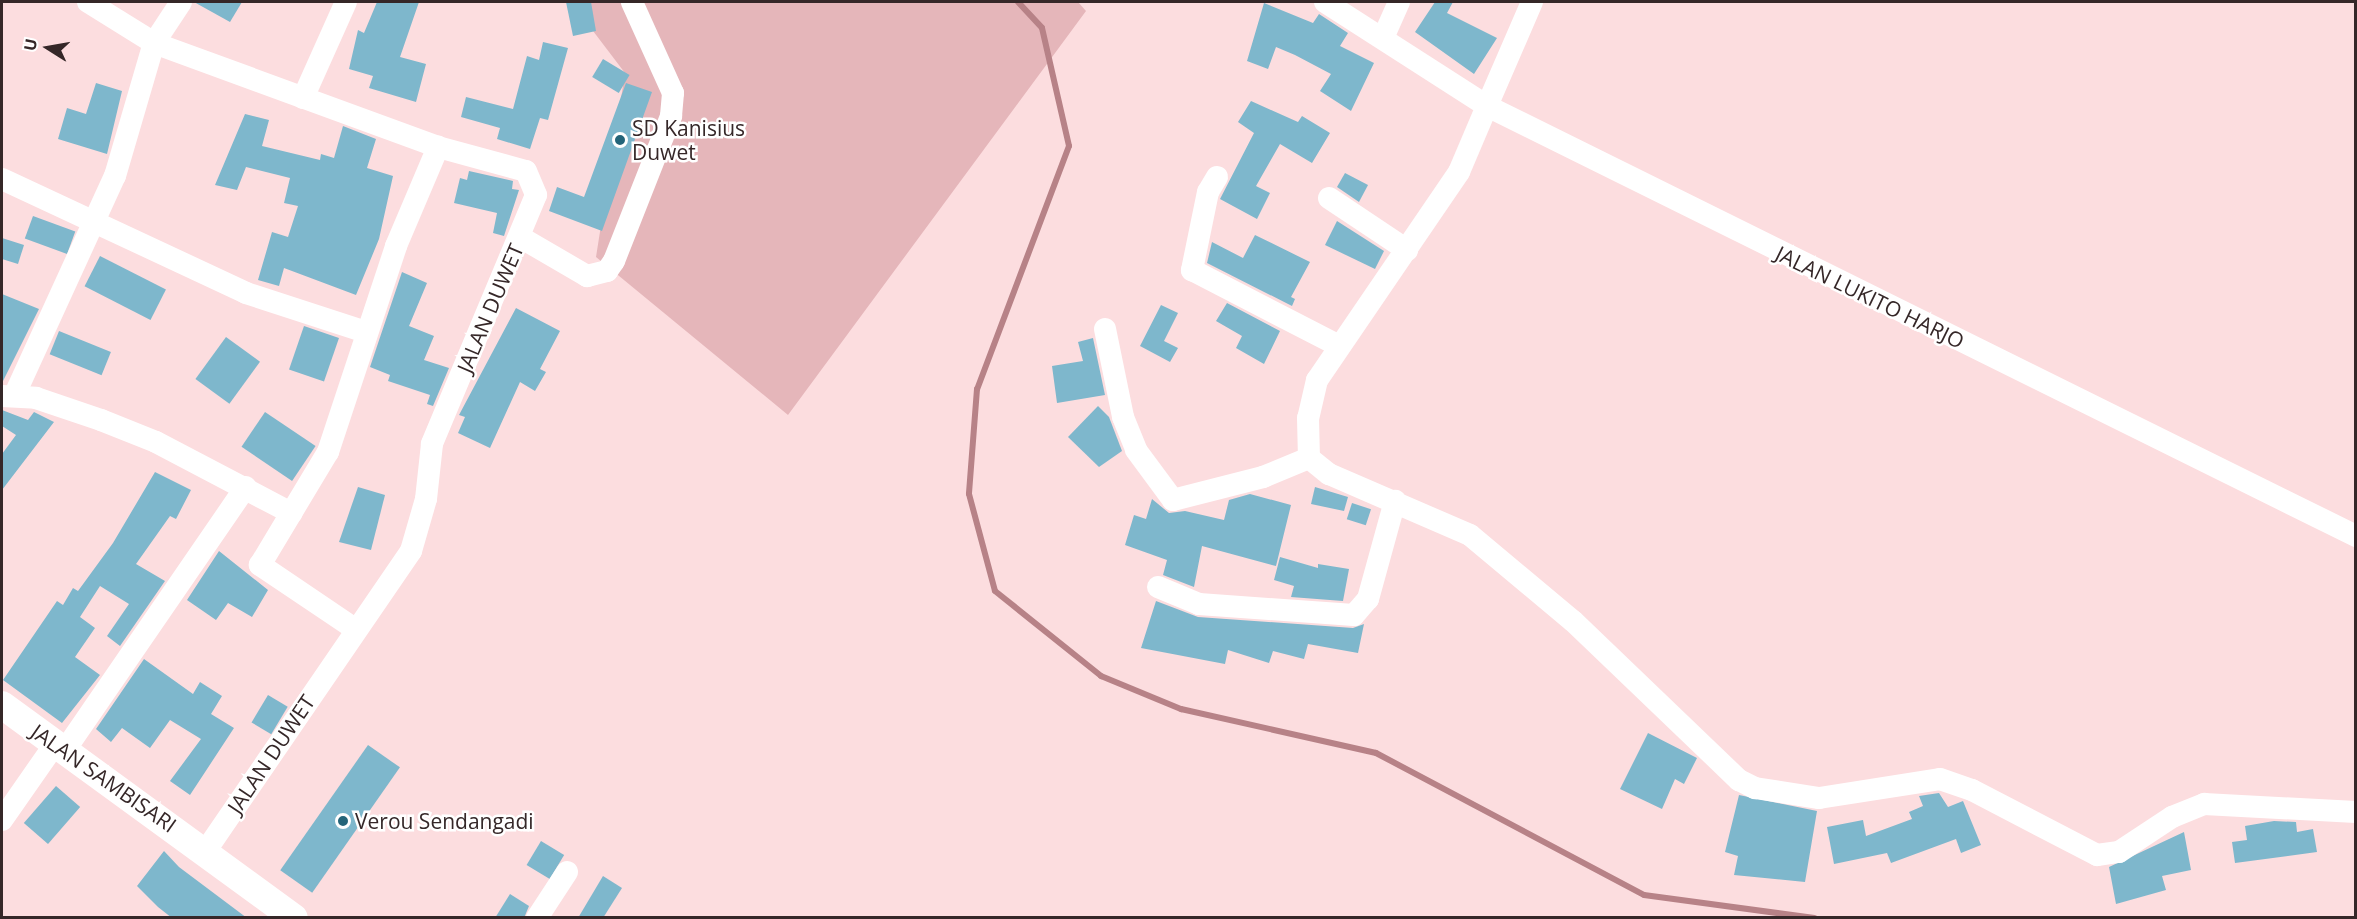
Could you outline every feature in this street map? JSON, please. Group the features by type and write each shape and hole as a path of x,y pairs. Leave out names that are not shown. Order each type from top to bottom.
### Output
{"main road":[{"name":"JALAN SAMBISARI","path":"2,705 206,850 294,918"}],"street":[{"name":"JALAN DUWET","path":"88,2 154,43 438,147 526,171 536,195 432,444 426,499 411,551 206,850"},
{"path":"181,2 154,43 115,176 8,395 112,424 246,488 291,513"},
{"path":"303,98 346,2"},
{"path":"520,237 587,276 607,271 615,261 670,116 672,93 632,2"},
{"name":"JALAN LUKITO HARJO","path":"1325,2 1487,106 2355,536"},
{"path":"1383,38 1400,2"},
{"path":"1309,458 1311,399 1337,345 1407,250 1459,172 1532,2"},
{"path":"356,629 262,569 262,560 338,428 366,332 438,147"},
{"path":"1217,177 1208,192 1192,270 1337,345"},
{"path":"2,179 95,220 246,293 366,332"},
{"path":"1329,198 1407,250"},
{"path":"1105,329 1123,417 1136,450 1173,500 1263,477 1309,458"},
{"path":"1309,458 1329,474 1470,535 1573,621 1738,780 1755,788 1819,798 1940,779 1972,790 2097,855 2119,852 2172,817 2204,804 2355,812"},
{"path":"2,820 60,747 246,488"},
{"path":"1158,587 1206,605 1354,615 1368,599 1395,501"},
{"path":"537,918 567,873"}],"shaded area":[{"path":"571,2 1078,2 1086,11 788,415 596,257 625,73"}],"building":[{"path":"194,2 242,2 230,22"},
{"path":"377,2 419,2 400,57 426,64 416,102 369,88 373,76 349,69 358,30 364,33"},
{"path":"566,2 591,2 596,31 573,36"},
{"path":"1435,2 1453,2 1447,13 1497,38 1474,74 1415,32"},
{"path":"1264,3 1313,23 1319,14 1348,33 1340,46 1374,63 1351,111 1320,91 1331,74 1295,55 1276,47 1268,69 1247,61"},
{"path":"543,42 568,48 548,120 540,118 530,149 497,139 500,128 461,117 466,97 513,109 527,56 539,60"},
{"path":"603,59 630,75 619,93 592,77"},
{"path":"96,83 122,91 107,154 58,139 67,108 86,114"},
{"name":"SD Kanisius Duwet","path":"626,83 652,92 602,231 549,211 557,187 584,197"},
{"path":"1251,101 1298,122 1302,116 1330,133 1312,163 1280,144 1256,186 1270,193 1257,219 1220,199 1254,133 1238,122"},
{"path":"245,114 269,120 262,146 320,160 321,154 334,158 343,126 376,139 367,168 393,176 379,239 356,295 284,268 279,286 258,280 272,232 288,237 298,206 284,203 290,178 246,167 237,190 215,185"},
{"path":"469,171 513,181 512,189 519,190 504,236 493,233 497,213 454,203 460,178 467,180"},
{"path":"1345,173 1368,185 1359,202 1337,187"},
{"path":"33,216 75,231 67,254 25,239"},
{"path":"1337,221 1384,251 1375,269 1325,245"},
{"path":"1255,235 1310,262 1291,297 1295,299 1292,306 1207,263 1212,242 1243,258"},
{"path":"2,238 24,245 18,264 2,259"},
{"path":"100,256 166,290 150,320 85,286"},
{"path":"402,272 427,283 409,326 434,336 424,360 449,368 433,406 427,404 430,395 388,381 390,375 370,367"},
{"path":"2,294 39,309 2,383"},
{"path":"1227,303 1280,331 1264,364 1236,348 1242,336 1216,321"},
{"path":"1161,305 1178,313 1164,341 1178,348 1170,362 1140,346"},
{"path":"516,308 560,331 540,369 546,372 535,391 520,382 490,448 458,433 465,417 459,415"},
{"path":"304,326 339,338 324,382 289,369"},
{"path":"59,331 111,352 102,375 50,354"},
{"path":"226,337 260,362 229,404 195,379"},
{"path":"1093,338 1105,395 1057,403 1052,366 1083,361 1078,342"},
{"path":"1098,406 1109,417 1122,451 1099,467 1068,437"},
{"path":"2,410 28,420 34,412 54,422 2,490 2,454 16,435 2,426"},
{"path":"265,412 316,446 292,481 242,447"},
{"path":"155,472 191,490 176,519 170,516 136,564 165,581 120,646 107,636 129,604 100,586 80,617 95,628 75,657 100,675 62,723 3,680 57,601 63,605 73,588 78,591 113,543"},
{"path":"358,487 385,495 371,550 339,542"},
{"path":"1315,487 1348,497 1344,511 1311,504"},
{"path":"1250,494 1291,505 1276,566 1202,546 1194,587 1163,575 1167,560 1125,545 1134,515 1146,519 1152,499 1169,513 1185,511 1224,520 1229,500"},
{"path":"1352,503 1371,509 1366,525 1347,519"},
{"path":"219,551 268,590 252,617 228,603 216,620 187,600"},
{"path":"1280,557 1318,568 1318,564 1349,569 1343,601 1291,597 1294,586 1274,580"},
{"path":"1156,601 1198,617 1353,628 1364,624 1358,653 1308,644 1304,659 1273,651 1269,663 1228,650 1225,664 1141,648"},
{"path":"144,659 193,694 200,682 222,696 211,714 234,728 190,795 170,781 201,739 170,720 150,748 122,728 111,742 96,729"},
{"path":"268,695 288,707 271,734 252,722"},
{"path":"1648,733 1697,758 1684,784 1675,779 1662,809 1620,789"},
{"name":"Verou Sendangadi","path":"368,745 400,767 312,893 280,870"},
{"path":"56,786 80,807 48,844 24,823"},
{"path":"1939,793 1948,807 1963,801 1981,845 1961,853 1956,839 1891,863 1887,853 1834,864 1827,827 1863,820 1866,836 1912,819 1909,812 1923,806 1919,796"},
{"path":"1739,795 1817,811 1805,882 1734,875 1738,856 1725,852"},
{"path":"2274,821 2296,822 2297,832 2313,829 2317,852 2235,863 2232,842 2247,840 2245,826"},
{"path":"2184,832 2191,870 2162,876 2166,890 2116,904 2109,867"},
{"path":"541,841 564,855 550,879 527,865"},
{"path":"164,851 179,867 247,918 172,918 158,907 137,886"},
{"path":"603,876 622,888 603,918 578,918"},
{"path":"510,894 529,906 524,918 495,918"}],"waterway":[{"path":"1018,2 1042,28 1069,146 977,389 969,494 995,591 1101,676 1181,709 1376,753 1644,895 1814,918"}],"place":[{"name":"SD Kanisius Duwet","path":"620,140"},
{"name":"Verou Sendangadi","path":"343,821"}]}
